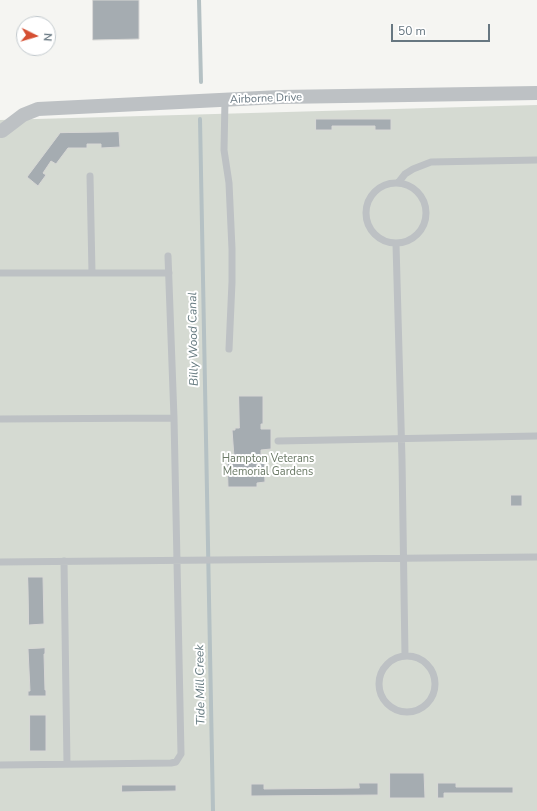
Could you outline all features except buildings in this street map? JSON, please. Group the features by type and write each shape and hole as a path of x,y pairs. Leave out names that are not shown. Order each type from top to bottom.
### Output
{"street":[{"name":"Airborne Drive","path":"1,133 23,115 38,109 280,98 537,94"}],"lane":[{"path":"225,100 224,150 229,183 232,248 229,349"},
{"path":"398,183 405,174 431,162 537,160"},
{"path":"90,176 92,273"},
{"path":"398,183 408,185 417,191 423,199 426,209 426,220 422,229 415,237 406,242 396,244 378,238 371,231 367,222 366,212 367,203 372,194 384,186 398,183"},
{"path":"396,244 402,439 405,656"},
{"path":"0,765 171,763 176,762 180,758 182,750 178,560 168,256"},
{"path":"0,273 169,273"},
{"path":"0,419 174,418"},
{"path":"278,441 537,436"},
{"path":"0,562 537,557"},
{"path":"64,561 66,764"},
{"path":"405,656 414,656 425,663 433,674 435,682 431,700 417,711 408,713 398,712 390,708 383,700 378,686 381,672 387,664 395,658 405,656"}],"green space":[{"name":"Hampton Veterans Memorial Gardens","path":"537,105 537,811 0,811 0,120"}],"waterway":[{"name":"Billy Wood Canal","path":"199,0 201,82"},
{"name":"Billy Wood Canal","path":"200,119 213,811"}],"water label":[{"name":"Tide Mill Creek","path":"201,685"}]}
